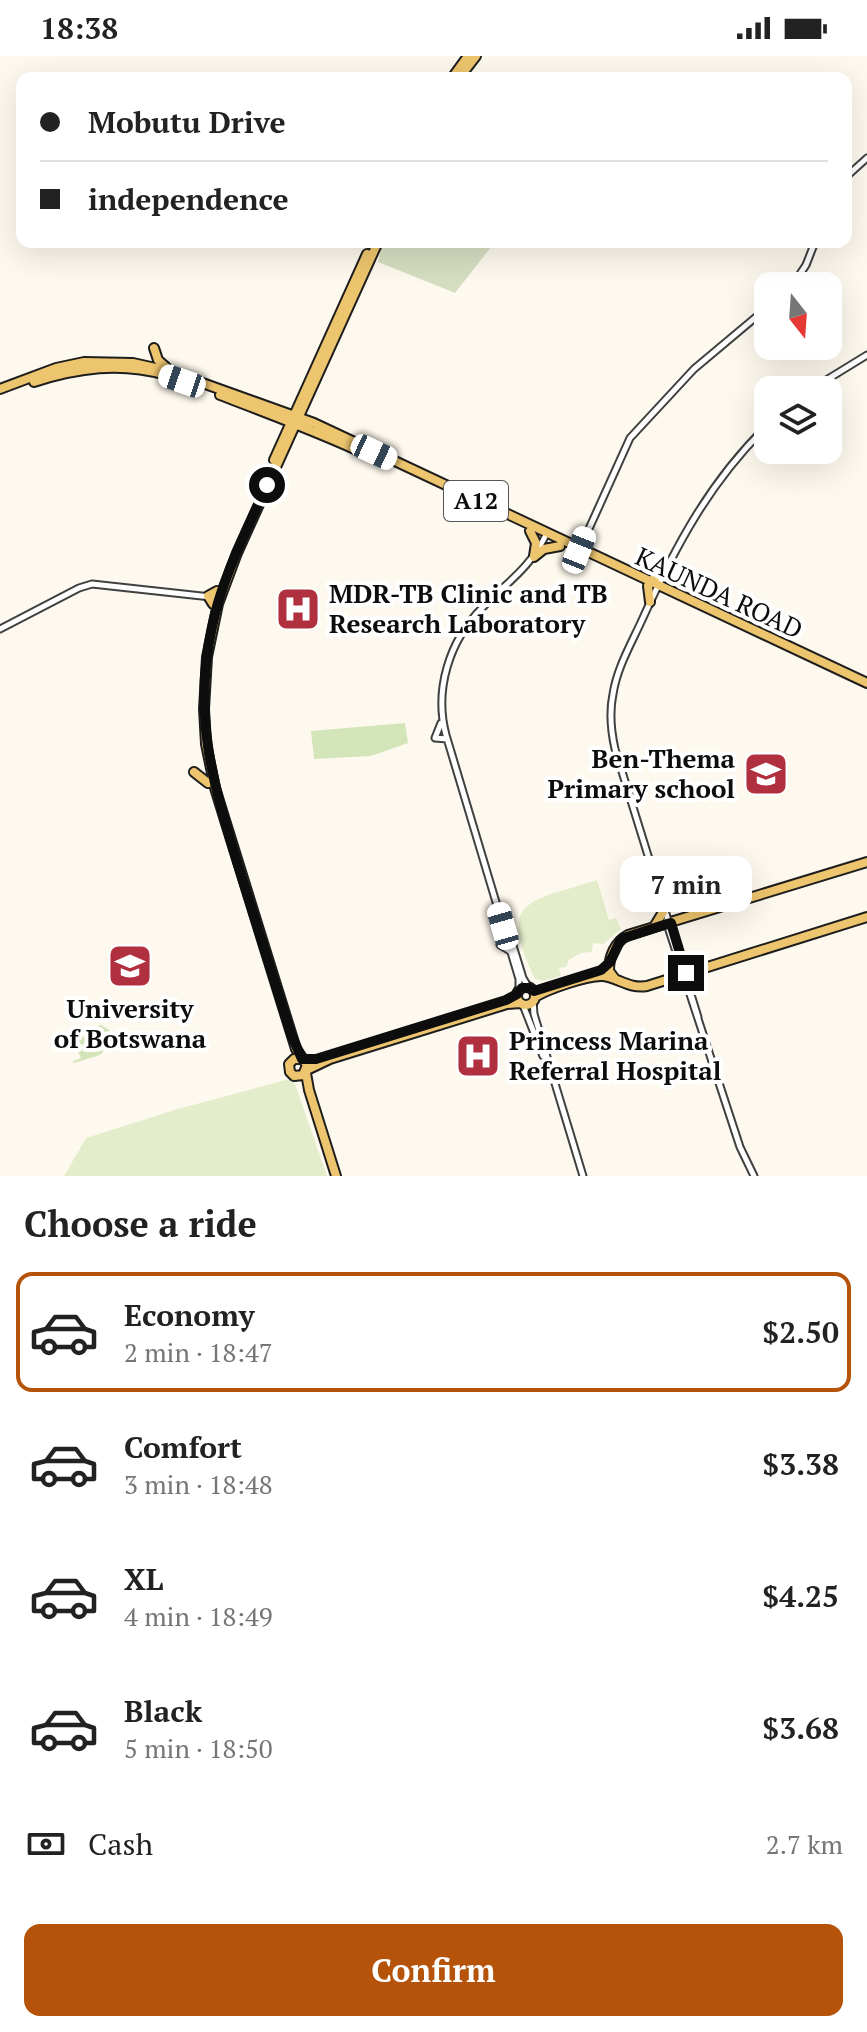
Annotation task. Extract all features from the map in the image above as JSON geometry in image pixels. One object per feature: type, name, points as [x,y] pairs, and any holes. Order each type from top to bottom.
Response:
[{"type":"main road","points":[[464,72],[476,56]]},
{"type":"main road","points":[[333,1176],[309,1090],[210,781],[206,757],[205,675],[214,597],[373,248]]},
{"type":"main road","points":[[287,437],[312,426],[304,401],[374,248]]},
{"type":"main road","points":[[133,363],[145,359],[154,350],[158,360],[169,371]]},
{"type":"main road","name":"A12","points":[[0,391],[55,372],[87,365],[133,363],[169,371],[278,410],[296,420]]},
{"type":"main road","name":"A12","points":[[87,365],[163,374],[268,415],[296,420]]},
{"type":"main road","points":[[278,410],[304,401]]},
{"type":"main road","points":[[268,415],[287,437]]},
{"type":"main road","name":"KAUNDA ROAD","points":[[296,420],[867,686]]},
{"type":"main road","name":"KAUNDA ROAD","points":[[312,426],[530,531],[546,535],[560,546],[578,551]]},
{"type":"main road","points":[[530,531],[536,543],[534,557]]},
{"type":"main road","points":[[534,557],[544,549],[560,546]]},
{"type":"main road","points":[[656,590],[664,573]]},
{"type":"main road","points":[[656,590],[664,573]]},
{"type":"main road","points":[[206,757],[219,769],[210,781]]},
{"type":"main road","points":[[206,757],[194,771],[210,781]]},
{"type":"main road","points":[[616,981],[609,971],[610,962],[621,939],[867,862]]},
{"type":"main road","points":[[654,928],[663,907]]},
{"type":"main road","points":[[520,998],[598,977],[639,988],[865,919]]},
{"type":"main road","points":[[301,1066],[507,1004],[601,970],[610,962]]},
{"type":"street","points":[[852,172],[867,158]]},
{"type":"street","points":[[801,272],[813,248]]},
{"type":"street","points":[[578,551],[630,438],[694,369],[754,319]]},
{"type":"street","points":[[833,376],[867,355]]},
{"type":"street","points":[[664,573],[705,498],[754,439]]},
{"type":"street","points":[[447,739],[435,738],[440,731],[442,718],[442,692],[447,667],[464,628],[534,557],[546,535]]},
{"type":"street","points":[[0,629],[87,585],[214,597]]},
{"type":"street","points":[[656,590],[615,681],[611,721],[615,749],[740,1147],[754,1176]]},
{"type":"street","points":[[442,718],[495,894],[523,978],[533,994],[534,1014],[549,1069],[583,1176]]},
{"type":"street","points":[[495,894],[520,982],[520,998],[549,1069]]},
{"type":"street","points":[[500,945],[511,951]]},
{"type":"green space","points":[[382,248],[490,248],[455,293],[378,262]]},
{"type":"green space","points":[[405,723],[408,743],[371,756],[314,759],[311,731]]},
{"type":"green space","points":[[597,880],[609,920],[616,918],[621,929],[603,944],[593,943],[592,952],[581,953],[569,960],[566,967],[559,968],[561,976],[543,981],[535,979],[519,932],[520,918],[526,907],[553,893]]},
{"type":"green space","points":[[101,1025],[111,1031],[111,1042],[101,1045],[103,1052],[100,1055],[74,1063],[81,1058],[72,1040],[94,1033],[93,1027]]},
{"type":"green space","points":[[289,1079],[295,1084],[327,1176],[64,1176],[86,1138]]},
{"type":"place","name":"MDR-TB Clinic and TB Research Laboratory","points":[[298,609]]},
{"type":"place","name":"Ben-Thema Primary school","points":[[766,774]]},
{"type":"place","name":"University of Botswana","points":[[130,966]]},
{"type":"place","name":"Princess Marina Referral Hospital","points":[[478,1056]]},
{"type":"route","points":[[267,485],[221,594],[212,626],[204,684],[206,744],[228,834],[291,1034],[302,1059],[316,1059],[506,1000],[525,987],[534,991],[595,972],[610,962],[621,939],[671,923],[686,973]]}]
